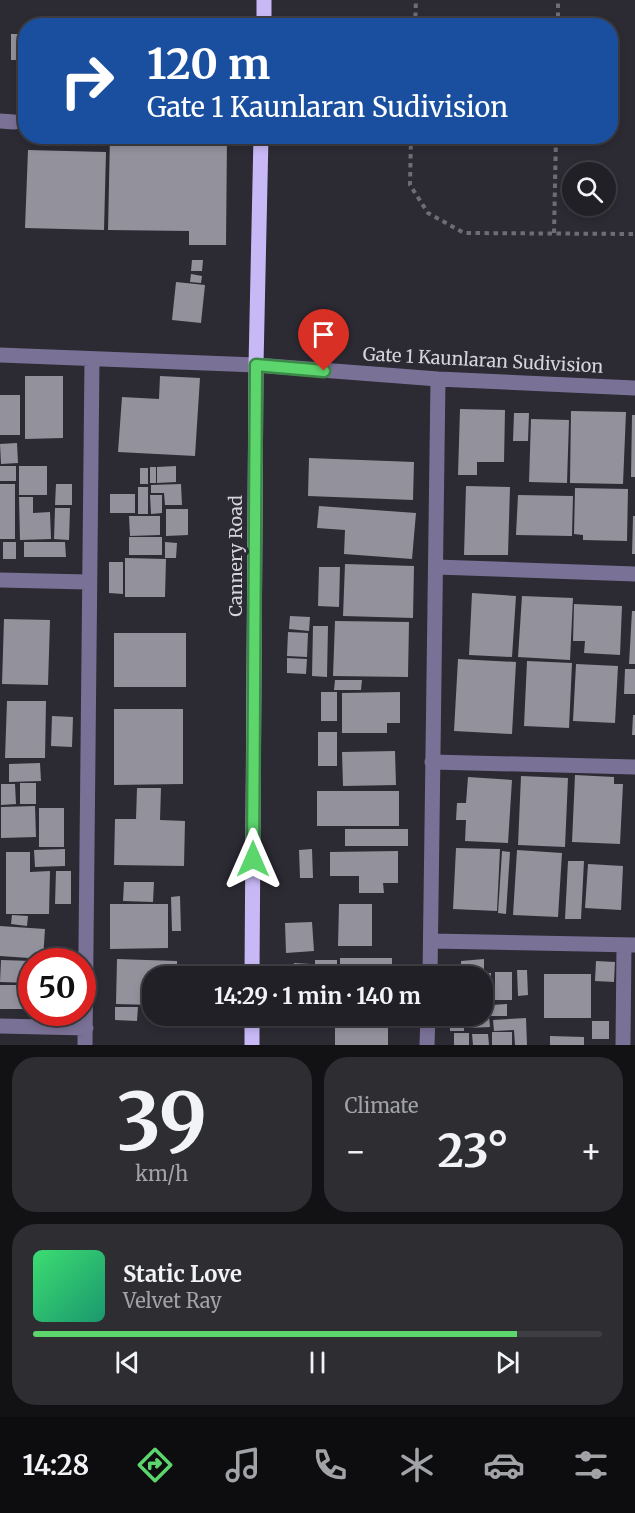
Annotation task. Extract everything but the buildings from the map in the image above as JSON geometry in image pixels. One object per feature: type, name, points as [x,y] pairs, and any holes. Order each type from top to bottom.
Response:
[{"type":"main road","points":[[264,0],[264,18]]},
{"type":"main road","name":"Cannery Road","points":[[252,966],[256,365],[261,144]]},
{"type":"main road","points":[[252,1026],[252,1045]]},
{"type":"street","name":"Gate 1 Kaunlaran Sudivision","points":[[0,355],[256,365],[438,380],[635,388]]},
{"type":"street","points":[[85,1045],[92,359]]},
{"type":"street","points":[[431,966],[438,380]]},
{"type":"street","points":[[436,567],[635,574]]},
{"type":"street","points":[[0,580],[88,582]]},
{"type":"street","points":[[432,762],[635,767]]},
{"type":"street","points":[[432,941],[630,945],[623,1045]]},
{"type":"street","points":[[0,1026],[86,1028]]},
{"type":"street","points":[[427,1045],[428,1026]]},
{"type":"path","points":[[415,18],[416,0]]},
{"type":"path","points":[[558,0],[558,18]]},
{"type":"path","points":[[411,144],[410,185],[428,213],[464,233],[635,234]]},
{"type":"path","points":[[554,233],[556,144]]},
{"type":"route","points":[[253,859],[256,365],[324,371]]}]
